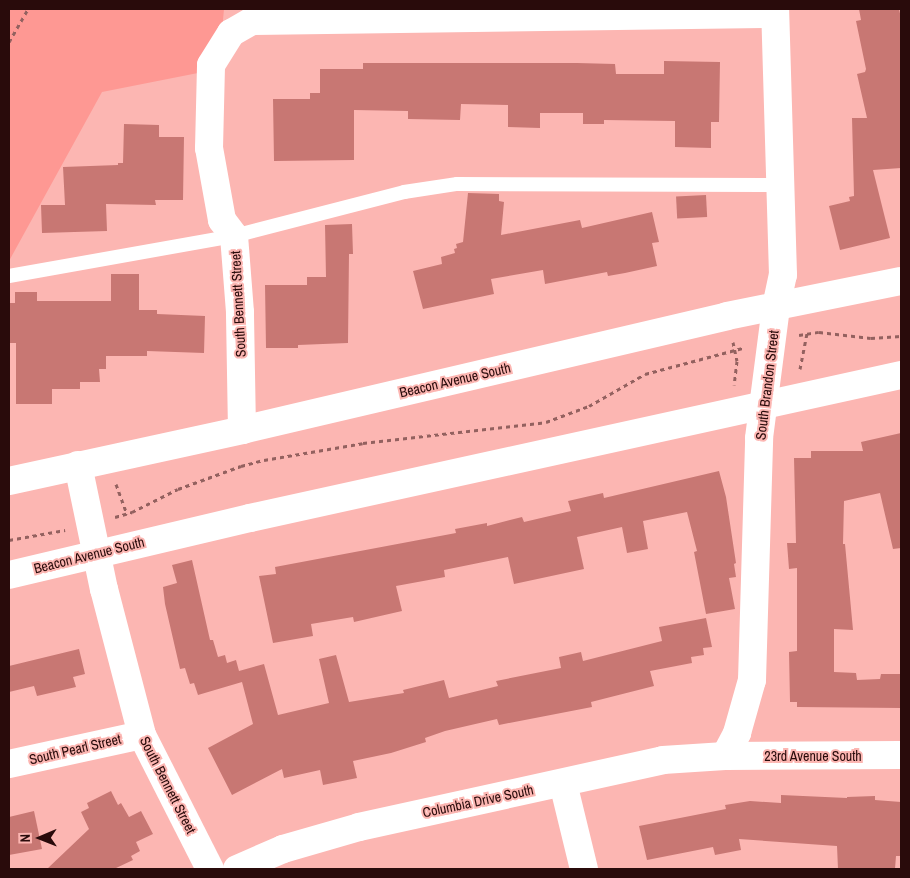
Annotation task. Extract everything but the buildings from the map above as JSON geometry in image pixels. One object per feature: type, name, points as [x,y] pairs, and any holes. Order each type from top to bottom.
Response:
[{"type":"street","name":"South Bennett Street","points":[[242,430],[240,312],[234,236],[222,220],[209,148],[211,65],[231,33],[252,21],[774,11]]},
{"type":"street","name":"South Brandon Street","points":[[725,756],[737,733],[752,680],[759,438],[776,307],[783,275],[774,11]]},
{"type":"street","name":"Beacon Avenue South","points":[[9,481],[242,430],[717,319],[901,281]]},
{"type":"street","name":"Beacon Avenue South","points":[[9,575],[96,553],[901,375]]},
{"type":"street","name":"South Bennett Street","points":[[78,465],[96,553],[142,735],[210,869]]},
{"type":"street","name":"South Pearl Street","points":[[9,764],[142,735]]},
{"type":"street","name":"23rd Avenue South","points":[[725,756],[901,755]]},
{"type":"street","name":"Columbia Drive South","points":[[237,869],[283,849],[359,827],[663,760],[725,756]]},
{"type":"street","points":[[562,783],[584,869]]},
{"type":"lane","points":[[9,276],[234,236],[404,192],[457,184],[779,185]]},
{"type":"path","points":[[9,42],[28,9]]},
{"type":"path","points":[[800,376],[802,348],[808,325]]},
{"type":"path","points":[[730,332],[737,361],[734,387]]},
{"type":"path","points":[[798,335],[819,332],[871,338],[901,336]]},
{"type":"path","points":[[110,519],[127,514],[178,489],[241,466],[264,460],[363,443],[546,422],[589,406],[645,374],[736,351],[745,347]]},
{"type":"path","points":[[115,479],[129,522]]},
{"type":"path","points":[[9,540],[67,529]]},
{"type":"shaded area","points":[[9,9],[224,9],[222,31],[203,72],[102,92],[9,261]]}]
